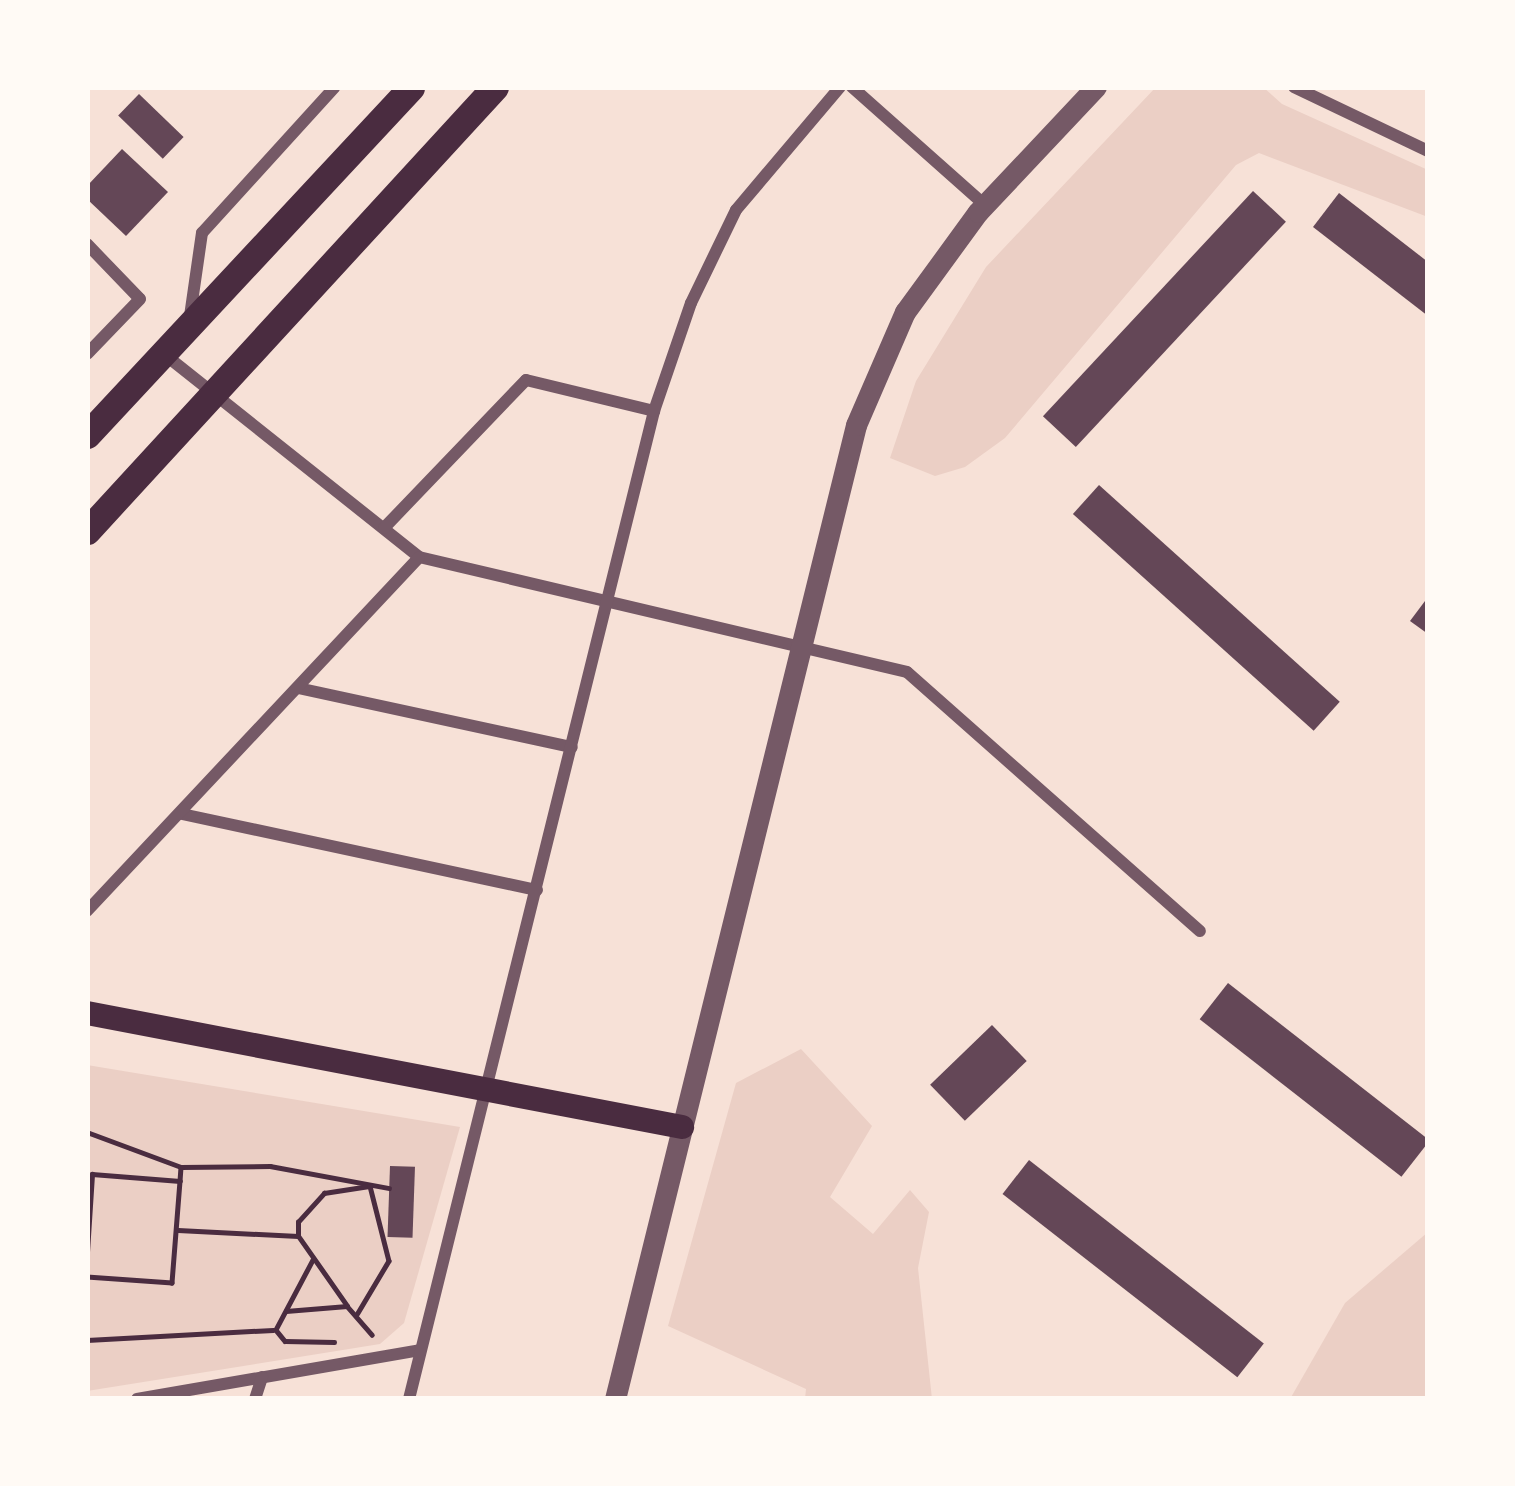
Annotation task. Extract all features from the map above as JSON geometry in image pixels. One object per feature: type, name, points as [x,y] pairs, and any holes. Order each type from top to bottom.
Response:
[{"type":"main road","points":[[87,435],[411,87]]},
{"type":"main road","points":[[87,531],[495,87]]},
{"type":"main road","points":[[87,1013],[144,1030],[487,1087],[682,1127]]},
{"type":"street","points":[[189,326],[202,233],[335,87]]},
{"type":"street","points":[[409,1399],[654,410],[691,303],[736,210],[840,87]]},
{"type":"street","points":[[852,87],[985,205]]},
{"type":"street","points":[[615,1399],[856,425],[905,312],[985,205],[1096,87]]},
{"type":"street","points":[[1294,87],[1428,152]]},
{"type":"street","points":[[87,244],[140,299],[87,354]]},
{"type":"street","points":[[163,353],[419,556],[907,671],[1200,931]]},
{"type":"street","points":[[384,529],[526,380],[654,410]]},
{"type":"street","points":[[87,911],[419,556]]},
{"type":"street","points":[[298,688],[572,747]]},
{"type":"street","points":[[182,814],[537,890]]},
{"type":"street","points":[[137,1399],[420,1350]]},
{"type":"street","points":[[255,1399],[262,1377]]},
{"type":"path","points":[[87,1132],[181,1167],[270,1166],[389,1187]]},
{"type":"path","points":[[87,1277],[172,1283],[181,1167]]},
{"type":"path","points":[[87,1252],[90,1174],[180,1181]]},
{"type":"path","points":[[370,1186],[308,1203],[298,1236],[346,1306],[358,1313],[378,1358]]},
{"type":"path","points":[[358,1313],[389,1262],[370,1186]]},
{"type":"path","points":[[176,1230],[298,1236]]},
{"type":"path","points":[[276,1330],[313,1260]]},
{"type":"path","points":[[286,1311],[346,1306]]},
{"type":"path","points":[[87,1340],[276,1330]]},
{"type":"path","points":[[276,1330],[285,1341],[336,1342]]},
{"type":"path","points":[[357,1340],[378,1358]]},
{"type":"shaded area","points":[[1156,87],[1263,87],[1282,104],[1428,170],[1428,217],[1259,153],[1236,165],[1005,438],[965,467],[935,476],[890,458],[916,381],[986,267]]},
{"type":"shaded area","points":[[801,1049],[872,1126],[830,1197],[873,1234],[910,1190],[929,1212],[918,1268],[932,1399],[805,1399],[806,1389],[668,1326],[736,1083]]},
{"type":"shaded area","points":[[87,1065],[460,1127],[404,1323],[380,1344],[87,1391]]},
{"type":"shaded area","points":[[1428,1232],[1428,1399],[1290,1399],[1345,1303]]},
{"type":"building","points":[[139,94],[184,137],[163,159],[118,116]]},
{"type":"building","points":[[122,149],[168,192],[126,236],[87,199],[87,186]]},
{"type":"building","points":[[1253,191],[1286,222],[1076,447],[1043,416]]},
{"type":"building","points":[[1339,193],[1428,262],[1428,316],[1313,227]]},
{"type":"building","points":[[1099,485],[1340,702],[1314,731],[1073,514]]},
{"type":"building","points":[[1428,597],[1428,634],[1410,621]]},
{"type":"building","points":[[1228,983],[1428,1139],[1401,1177],[1200,1019]]},
{"type":"building","points":[[992,1025],[1027,1061],[965,1121],[930,1085]]},
{"type":"building","points":[[1029,1160],[1264,1343],[1237,1377],[1003,1194]]},
{"type":"building","points":[[390,1166],[415,1167],[413,1238],[388,1237]]}]
